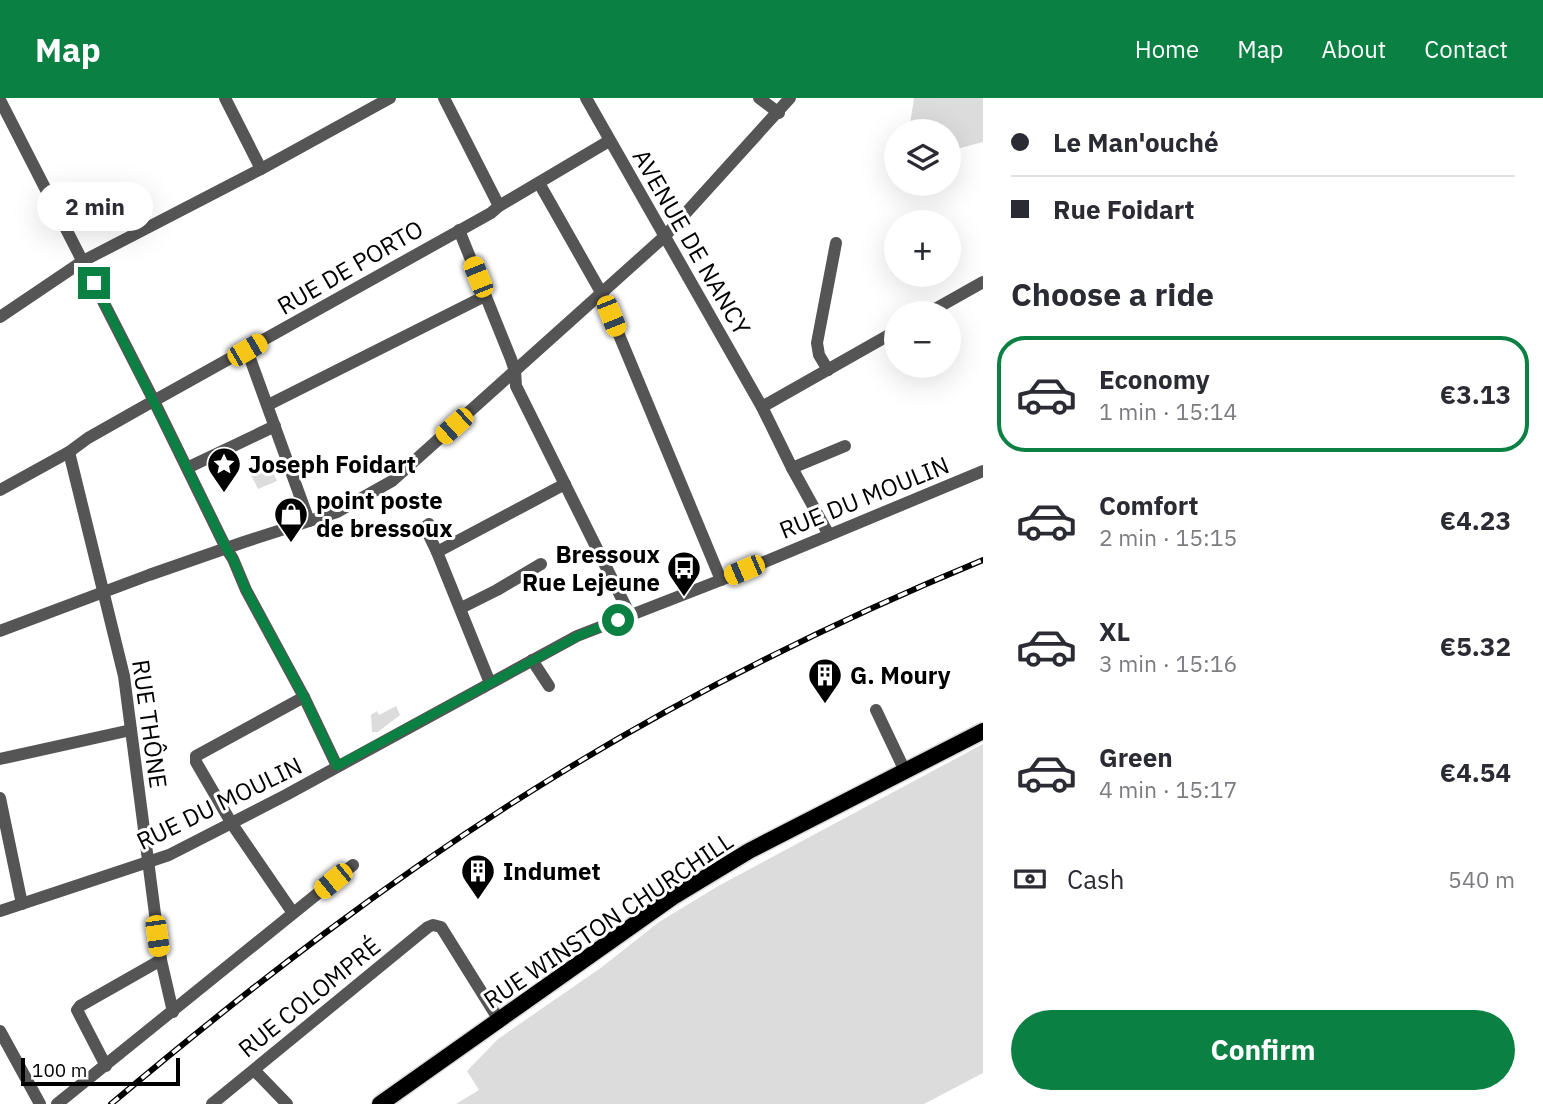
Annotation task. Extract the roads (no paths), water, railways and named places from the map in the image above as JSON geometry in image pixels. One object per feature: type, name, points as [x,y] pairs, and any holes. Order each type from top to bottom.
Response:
[{"type":"main road","name":"RUE WINSTON CHURCHILL","points":[[380,1104],[673,897],[749,851],[983,731]]},
{"type":"street","points":[[225,98],[261,169]]},
{"type":"street","points":[[0,317],[82,261],[261,169],[390,98]]},
{"type":"street","points":[[444,98],[499,206]]},
{"type":"street","name":"AVENUE DE NANCY","points":[[586,98],[762,407],[829,535]]},
{"type":"street","points":[[759,98],[779,113]]},
{"type":"street","points":[[0,631],[226,548],[337,512],[393,481],[665,236],[790,98]]},
{"type":"street","points":[[0,100],[337,766]]},
{"type":"street","name":"RUE DE PORTO","points":[[0,490],[153,401],[491,213],[609,141]]},
{"type":"street","points":[[539,183],[601,294],[721,580]]},
{"type":"street","points":[[458,230],[515,371],[516,386],[630,615]]},
{"type":"street","points":[[828,370],[819,355],[817,343],[836,243]]},
{"type":"street","points":[[949,301],[983,282]]},
{"type":"street","points":[[268,405],[485,296]]},
{"type":"street","points":[[762,407],[884,338]]},
{"type":"street","points":[[247,350],[310,521]]},
{"type":"street","points":[[187,468],[275,426]]},
{"type":"street","points":[[792,468],[845,446]]},
{"type":"street","name":"RUE THÔNE","points":[[69,452],[124,676],[161,960],[173,1012]]},
{"type":"street","name":"RUE DU MOULIN","points":[[0,911],[169,855],[232,824],[578,636],[983,471]]},
{"type":"street","points":[[437,552],[565,484]]},
{"type":"street","points":[[429,524],[425,527],[490,683]]},
{"type":"street","points":[[461,608],[541,564]]},
{"type":"street","points":[[532,660],[549,686]]},
{"type":"street","points":[[293,913],[232,824],[197,762],[197,757],[304,697]]},
{"type":"street","points":[[876,710],[905,771]]},
{"type":"street","points":[[0,759],[131,730]]},
{"type":"street","points":[[0,798],[22,904]]},
{"type":"street","points":[[57,1104],[353,866]]},
{"type":"street","name":"RUE COLOMPRÉ","points":[[212,1104],[433,925],[441,927],[499,1020]]},
{"type":"street","points":[[106,1066],[77,1010],[161,960]]},
{"type":"street","points":[[0,1031],[40,1104]]},
{"type":"street","points":[[254,1070],[287,1104]]},
{"type":"railway","points":[[111,1104],[326,932],[438,852],[554,777],[658,716],[764,660],[818,633],[983,560]]},
{"type":"place","name":"Joseph Foidart","points":[[224,494]]},
{"type":"place","name":"point poste de bressoux","points":[[291,544]]},
{"type":"place","name":"Bressoux Rue Lejeune","points":[[684,598]]},
{"type":"place","name":"G. Moury","points":[[825,705]]},
{"type":"place","name":"Indumet","points":[[478,901]]}]
